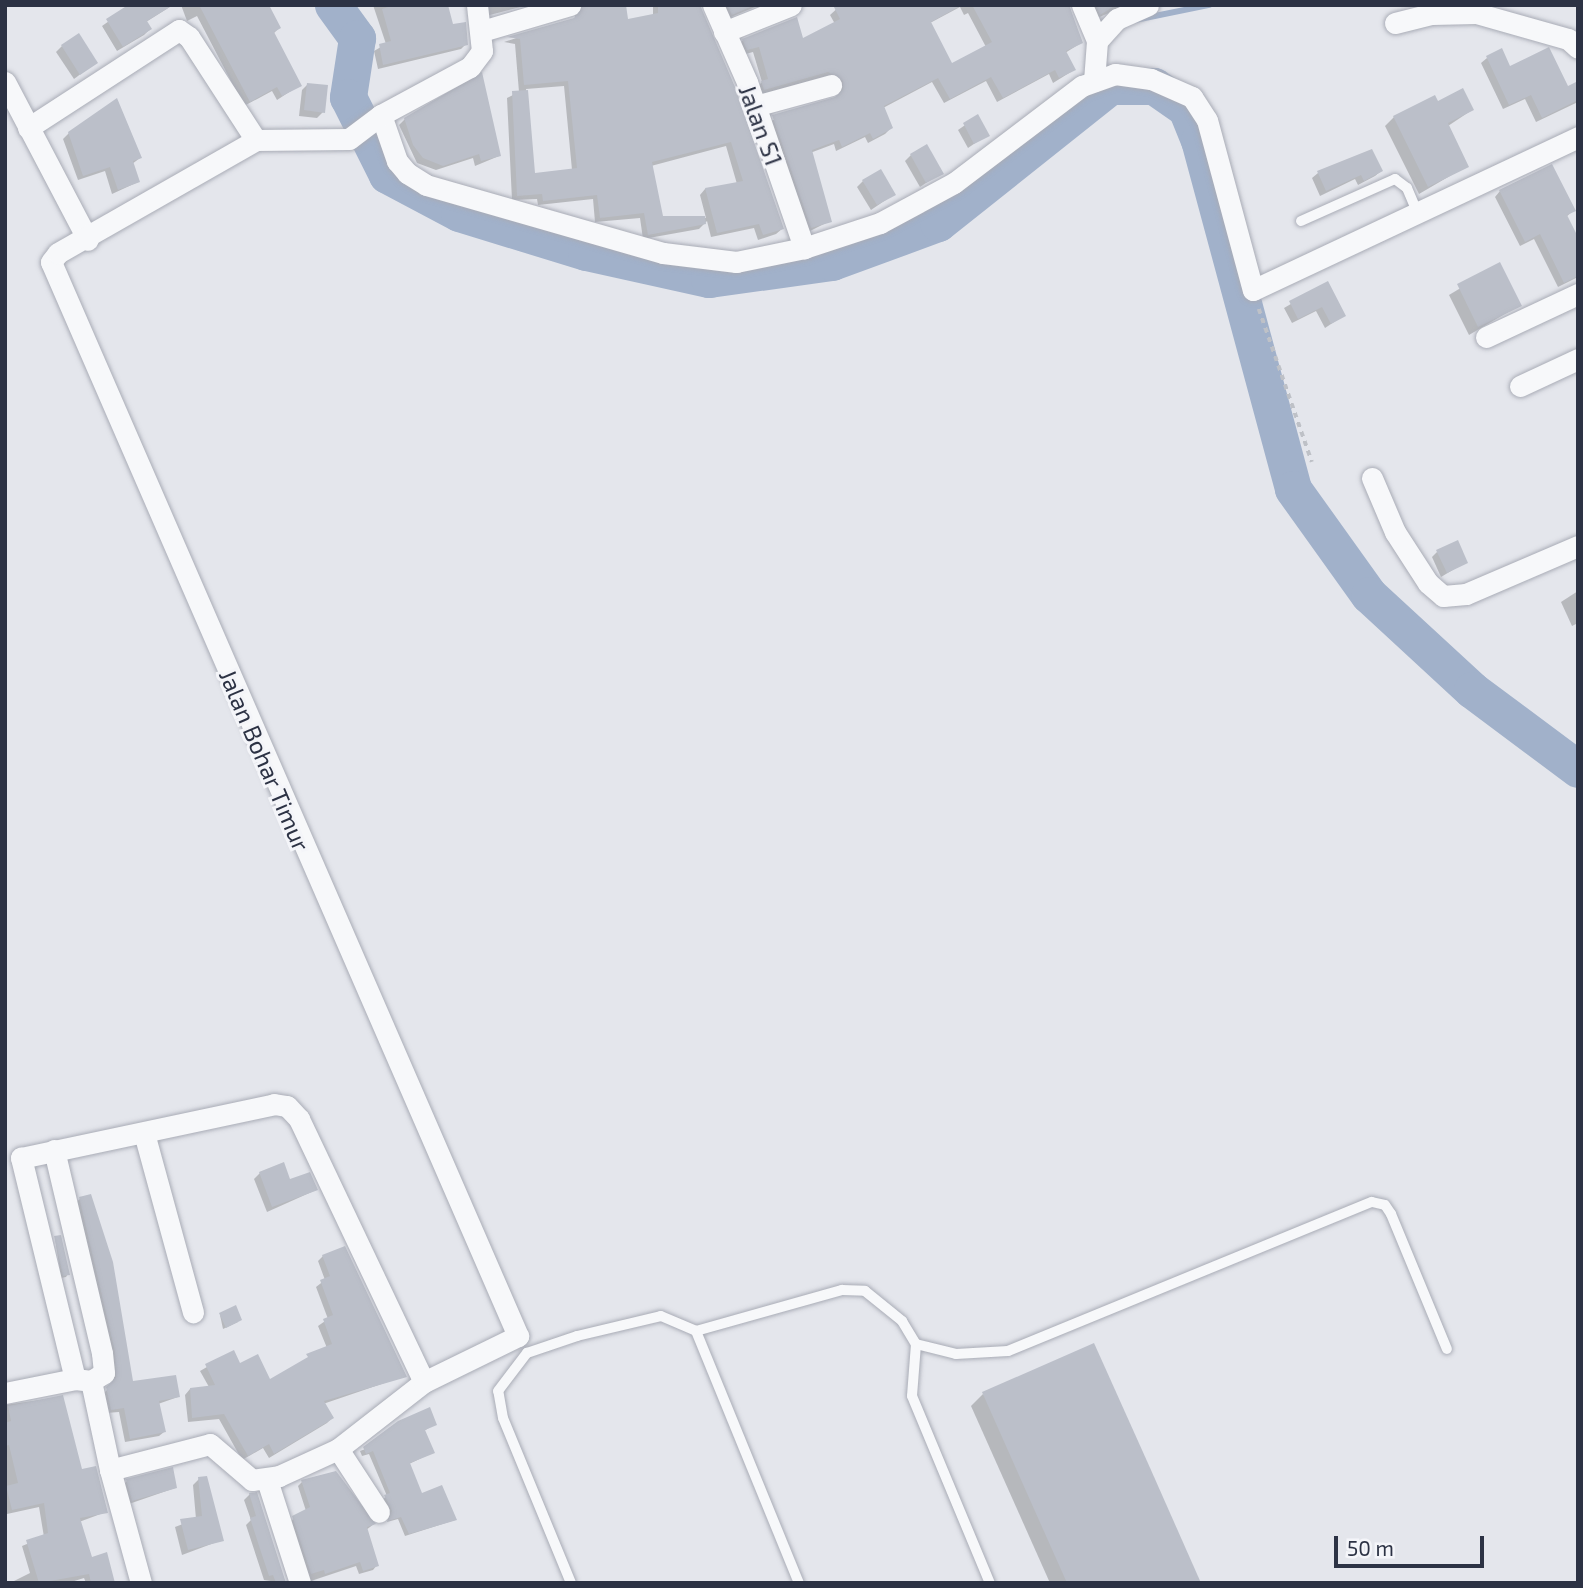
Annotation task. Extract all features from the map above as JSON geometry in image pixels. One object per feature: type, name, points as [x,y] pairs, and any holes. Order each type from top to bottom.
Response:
[{"type":"street","points":[[5,82],[88,240],[256,140],[349,139],[377,118],[474,64],[482,51],[482,31],[477,5]]},
{"type":"street","points":[[482,31],[570,5]]},
{"type":"street","name":"Jalan S1","points":[[713,5],[755,106],[804,248]]},
{"type":"street","points":[[724,32],[791,5]]},
{"type":"street","points":[[1082,5],[1097,41],[1104,77]]},
{"type":"street","points":[[1097,41],[1117,19],[1148,5]]},
{"type":"street","points":[[1395,23],[1432,15],[1476,13],[1568,39],[1578,48]]},
{"type":"street","points":[[28,128],[179,30],[189,37],[256,140]]},
{"type":"street","points":[[377,118],[397,161],[426,185],[703,260],[743,261],[804,248],[880,223],[930,197],[1104,77],[1160,82],[1182,90],[1201,107],[1213,136],[1222,184],[1253,290],[1578,137]]},
{"type":"street","points":[[755,106],[831,85]]},
{"type":"street","name":"Jalan Bohar Timur","points":[[88,240],[55,255],[53,271],[477,1249],[522,1344]]},
{"type":"street","points":[[1486,337],[1578,294]]},
{"type":"street","points":[[1520,386],[1578,359]]},
{"type":"street","points":[[1372,478],[1395,531],[1428,583],[1443,596],[1466,594],[1578,546]]},
{"type":"street","points":[[141,1583],[20,1162],[28,1155],[274,1104],[294,1111],[424,1382]]},
{"type":"street","points":[[144,1133],[193,1312]]},
{"type":"street","points":[[5,1393],[83,1380],[104,1373],[102,1353],[54,1150]]},
{"type":"street","points":[[110,1470],[210,1444],[251,1480],[267,1480],[338,1450],[424,1382],[522,1344]]},
{"type":"street","points":[[338,1450],[379,1512]]},
{"type":"street","points":[[267,1480],[300,1583]]},
{"type":"lane","points":[[1301,221],[1395,179],[1407,188],[1418,214]]},
{"type":"lane","points":[[916,1344],[956,1354],[1008,1351],[1372,1202],[1385,1205],[1391,1214],[1447,1349]]},
{"type":"lane","points":[[572,1583],[499,1404],[498,1391],[522,1344],[661,1316],[696,1331],[842,1290],[865,1291],[902,1321],[916,1344],[912,1396],[949,1493],[990,1583]]},
{"type":"lane","points":[[696,1331],[799,1583]]},
{"type":"path","points":[[1253,290],[1312,462]]},
{"type":"building","points":[[128,5],[173,5],[147,21],[152,29],[123,47],[106,19]]},
{"type":"building","points":[[199,5],[269,5],[281,28],[274,32],[302,86],[282,96],[277,87],[250,102]]},
{"type":"building","points":[[394,5],[448,5],[453,24],[466,22],[468,45],[383,65],[379,44],[391,41],[382,9]]},
{"type":"building","points":[[583,5],[626,5],[628,19],[658,13],[658,5],[700,5],[735,87],[784,229],[763,235],[759,224],[717,233],[705,188],[743,181],[731,142],[652,162],[663,216],[705,216],[706,224],[648,235],[644,213],[600,218],[597,195],[543,201],[542,194],[517,196],[512,91],[528,90],[535,173],[577,168],[568,81],[524,85],[520,39],[507,37],[574,18]]},
{"type":"building","points":[[727,5],[755,5],[732,15]]},
{"type":"building","points":[[833,5],[962,5],[931,22],[952,63],[992,42],[972,5],[1069,5],[1083,43],[1066,51],[1076,70],[1059,78],[1055,70],[1003,98],[991,77],[950,99],[938,78],[884,106],[893,128],[873,139],[870,133],[842,147],[839,140],[812,150],[832,222],[811,228],[772,115],[835,97],[843,89],[843,81],[828,72],[764,90],[761,81],[768,79],[759,47],[747,50],[742,39],[797,17],[803,38],[840,19]]},
{"type":"building","points":[[1096,5],[1116,5],[1100,15]]},
{"type":"building","points":[[79,33],[98,63],[80,75],[61,45]]},
{"type":"building","points":[[1549,47],[1568,86],[1578,81],[1578,100],[1542,118],[1531,95],[1509,105],[1486,56],[1502,48],[1510,66]]},
{"type":"building","points":[[482,72],[501,156],[481,161],[479,154],[443,166],[423,158],[413,145],[404,118]]},
{"type":"building","points":[[307,83],[328,85],[325,113],[304,110]]},
{"type":"building","points":[[1463,88],[1474,110],[1448,123],[1469,167],[1428,187],[1393,116],[1435,95],[1438,101]]},
{"type":"building","points":[[117,98],[142,158],[133,161],[140,182],[118,190],[110,167],[83,176],[68,132]]},
{"type":"building","points":[[978,114],[990,136],[974,144],[963,123]]},
{"type":"building","points":[[927,144],[944,174],[926,183],[910,154]]},
{"type":"building","points":[[1372,149],[1383,171],[1364,181],[1361,175],[1326,191],[1317,171]]},
{"type":"building","points":[[1552,164],[1576,211],[1567,215],[1578,237],[1578,276],[1564,283],[1540,234],[1525,242],[1499,190]]},
{"type":"building","points":[[881,169],[896,195],[877,205],[862,180]]},
{"type":"building","points":[[1500,262],[1522,306],[1478,327],[1457,284]]},
{"type":"building","points":[[1328,281],[1346,316],[1331,324],[1322,307],[1298,319],[1289,301]]},
{"type":"building","points":[[1458,540],[1468,563],[1447,573],[1436,550]]},
{"type":"building","points":[[284,1162],[290,1179],[310,1172],[318,1190],[272,1207],[259,1172]]},
{"type":"building","points":[[91,1194],[113,1262],[133,1381],[176,1375],[180,1397],[159,1401],[166,1432],[130,1439],[124,1408],[111,1410],[106,1387],[116,1378],[115,1352],[79,1197]]},
{"type":"building","points":[[61,1235],[70,1275],[63,1276],[54,1236]]},
{"type":"building","points":[[345,1246],[407,1377],[324,1401],[334,1418],[274,1454],[269,1444],[248,1456],[224,1414],[192,1418],[190,1388],[215,1385],[205,1364],[234,1350],[240,1363],[258,1354],[270,1379],[308,1357],[306,1354],[332,1344],[323,1319],[333,1315],[320,1280],[330,1276],[322,1255]]},
{"type":"building","points":[[236,1305],[242,1320],[226,1328],[219,1313]]},
{"type":"building","points":[[1094,1343],[1201,1583],[1067,1583],[982,1392]]},
{"type":"building","points":[[63,1395],[82,1469],[96,1466],[108,1513],[80,1518],[92,1557],[107,1552],[115,1583],[91,1583],[89,1574],[39,1583],[26,1540],[48,1533],[44,1503],[12,1510],[6,1486],[18,1483],[9,1445],[5,1446],[5,1423],[11,1421],[8,1406]]},
{"type":"building","points":[[430,1407],[437,1425],[425,1430],[435,1453],[410,1463],[422,1493],[442,1485],[457,1520],[409,1534],[401,1517],[388,1521],[392,1511],[384,1495],[390,1493],[373,1451],[366,1454],[363,1447],[398,1421]]},
{"type":"building","points":[[173,1467],[177,1488],[132,1501],[126,1479]]},
{"type":"building","points":[[336,1471],[376,1524],[367,1527],[379,1566],[363,1571],[360,1562],[325,1574],[324,1570],[311,1574],[292,1516],[310,1507],[301,1480]]},
{"type":"building","points":[[207,1476],[224,1541],[188,1550],[180,1519],[202,1516],[198,1477]]},
{"type":"building","points":[[257,1492],[286,1583],[276,1583],[273,1575],[269,1576],[250,1518],[256,1516],[249,1493]]},
{"type":"waterway","points":[[333,5],[357,38],[348,97],[387,175],[459,213],[586,252],[709,279],[832,262],[938,223],[1110,86],[1154,86],[1186,108],[1199,140],[1293,489],[1369,595],[1472,690],[1578,769]]},
{"type":"waterway","points":[[1135,20],[1209,5]]}]
